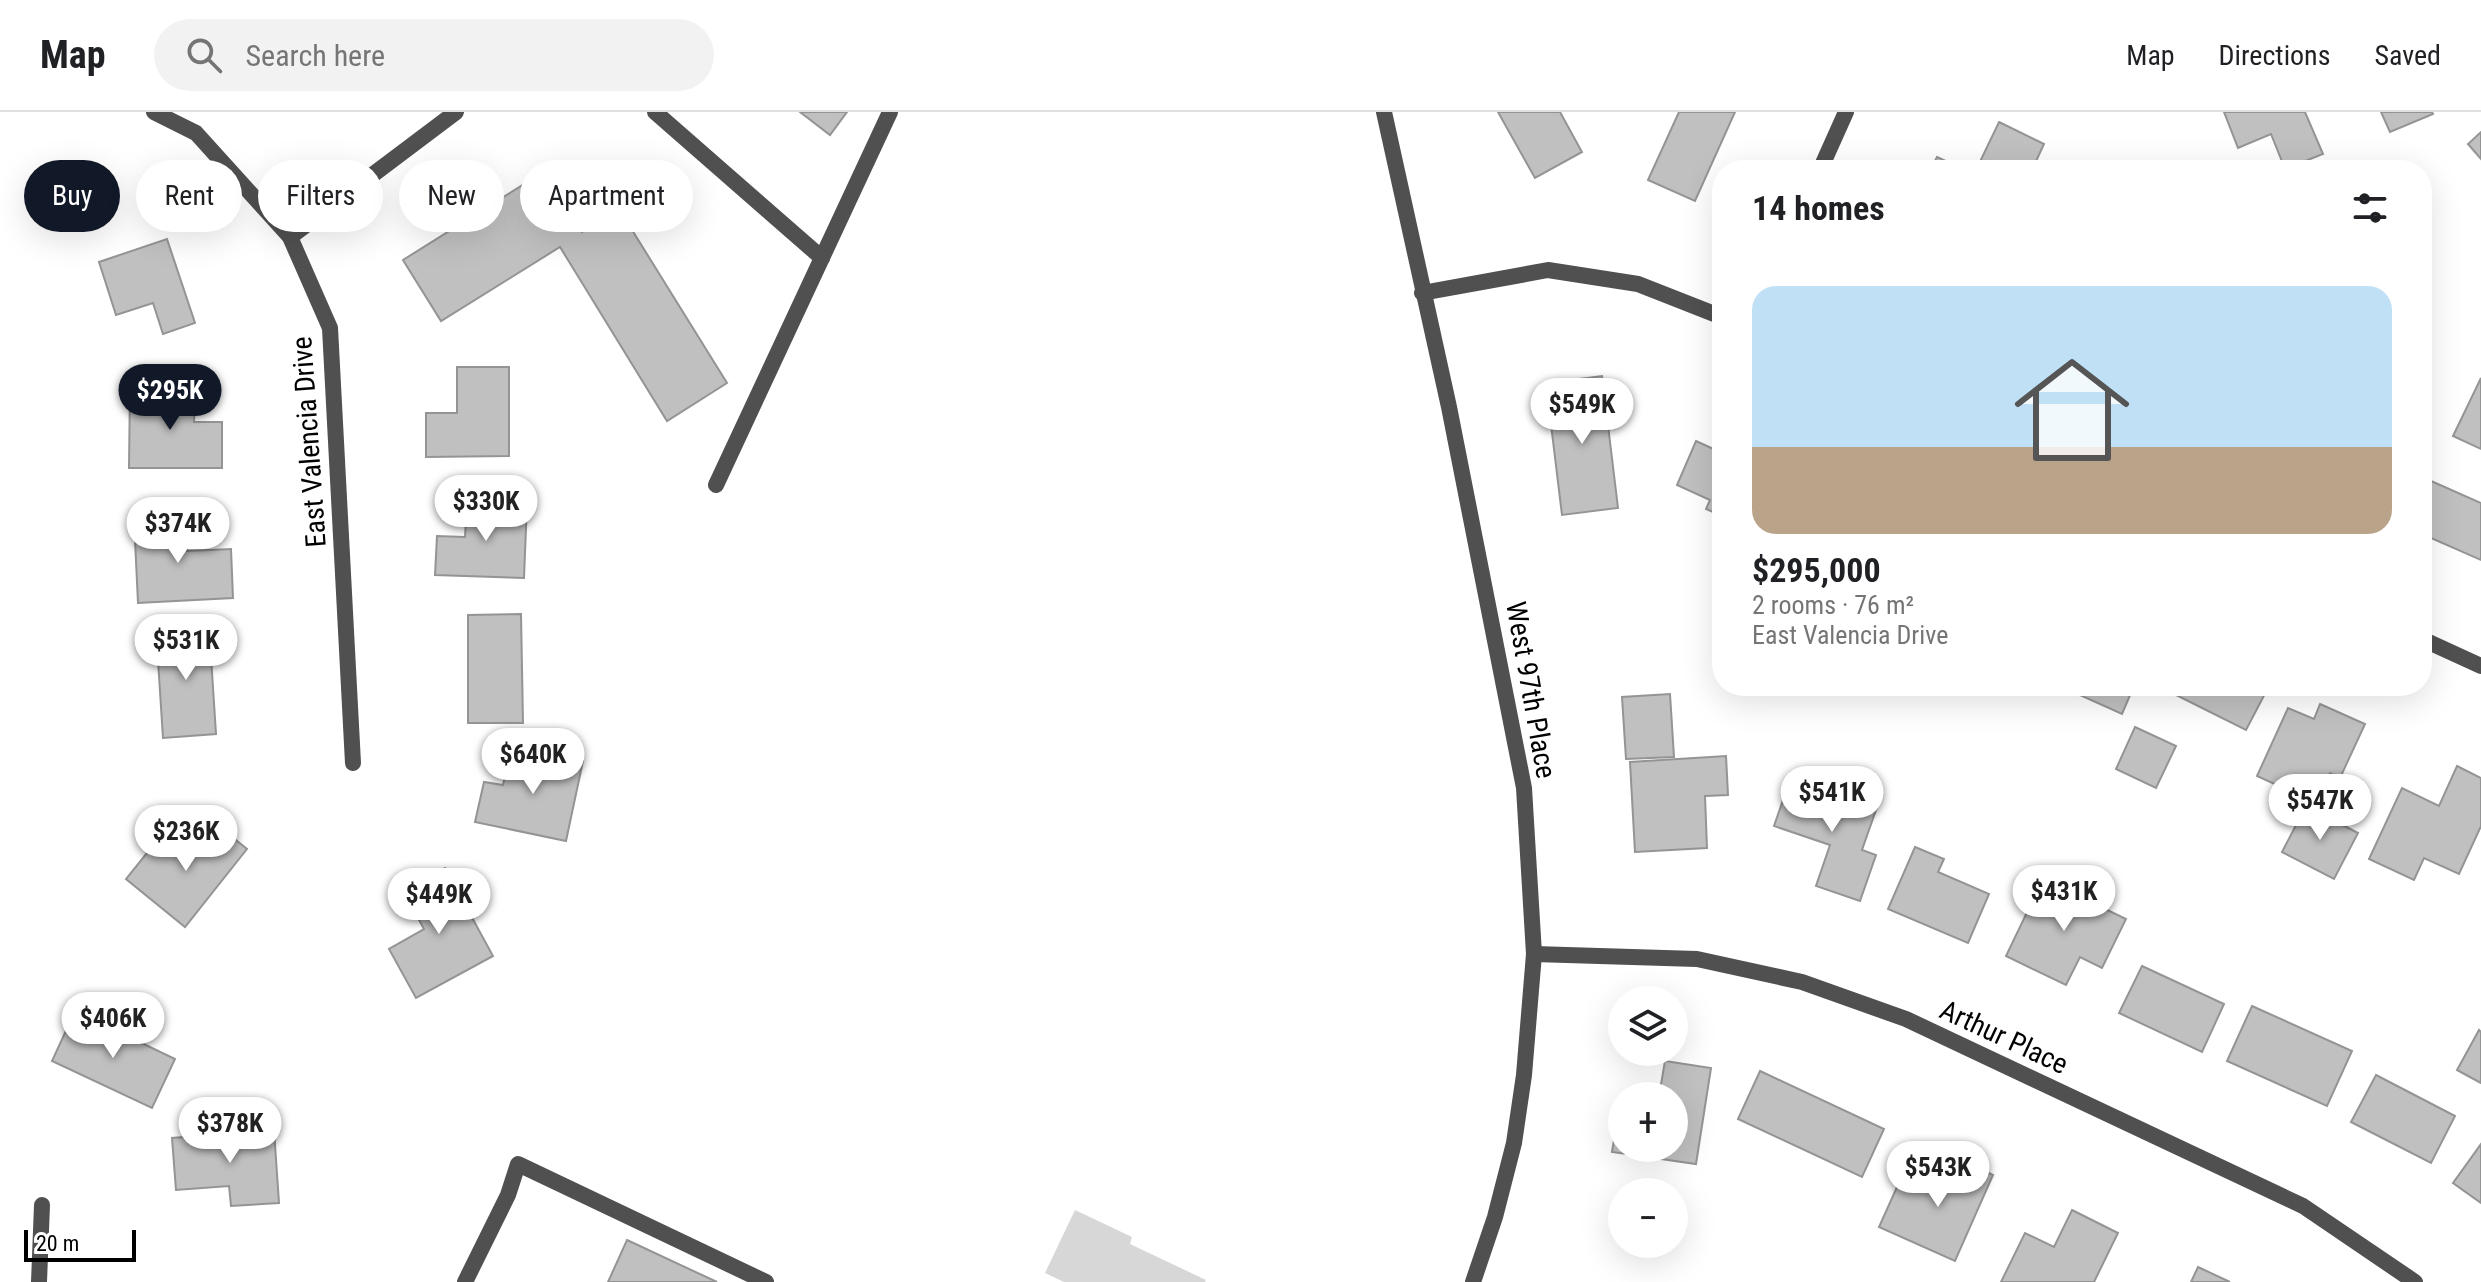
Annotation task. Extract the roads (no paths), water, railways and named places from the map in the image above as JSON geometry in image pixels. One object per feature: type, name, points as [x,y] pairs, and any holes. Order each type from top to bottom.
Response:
[{"type":"street","name":"East Valencia Drive","points":[[154,112],[196,133],[290,237],[330,328],[353,763]]},
{"type":"street","points":[[290,237],[456,112]]},
{"type":"street","points":[[655,112],[822,258]]},
{"type":"street","points":[[716,485],[890,112]]},
{"type":"street","name":"West 97th Place","points":[[1384,112],[1480,557],[1524,788],[1534,954],[1524,1075],[1514,1143],[1495,1217],[1473,1282]]},
{"type":"street","points":[[1824,160],[1846,112]]},
{"type":"street","points":[[1422,293],[1548,270],[1638,284],[1712,313]]},
{"type":"street","points":[[2432,644],[2481,666]]},
{"type":"street","name":"Arthur Place","points":[[1534,954],[1697,959],[1802,982],[1906,1019],[2303,1206],[2415,1282]]},
{"type":"street","points":[[465,1282],[508,1195],[518,1164],[766,1282]]},
{"type":"street","points":[[39,1282],[42,1205]]}]
